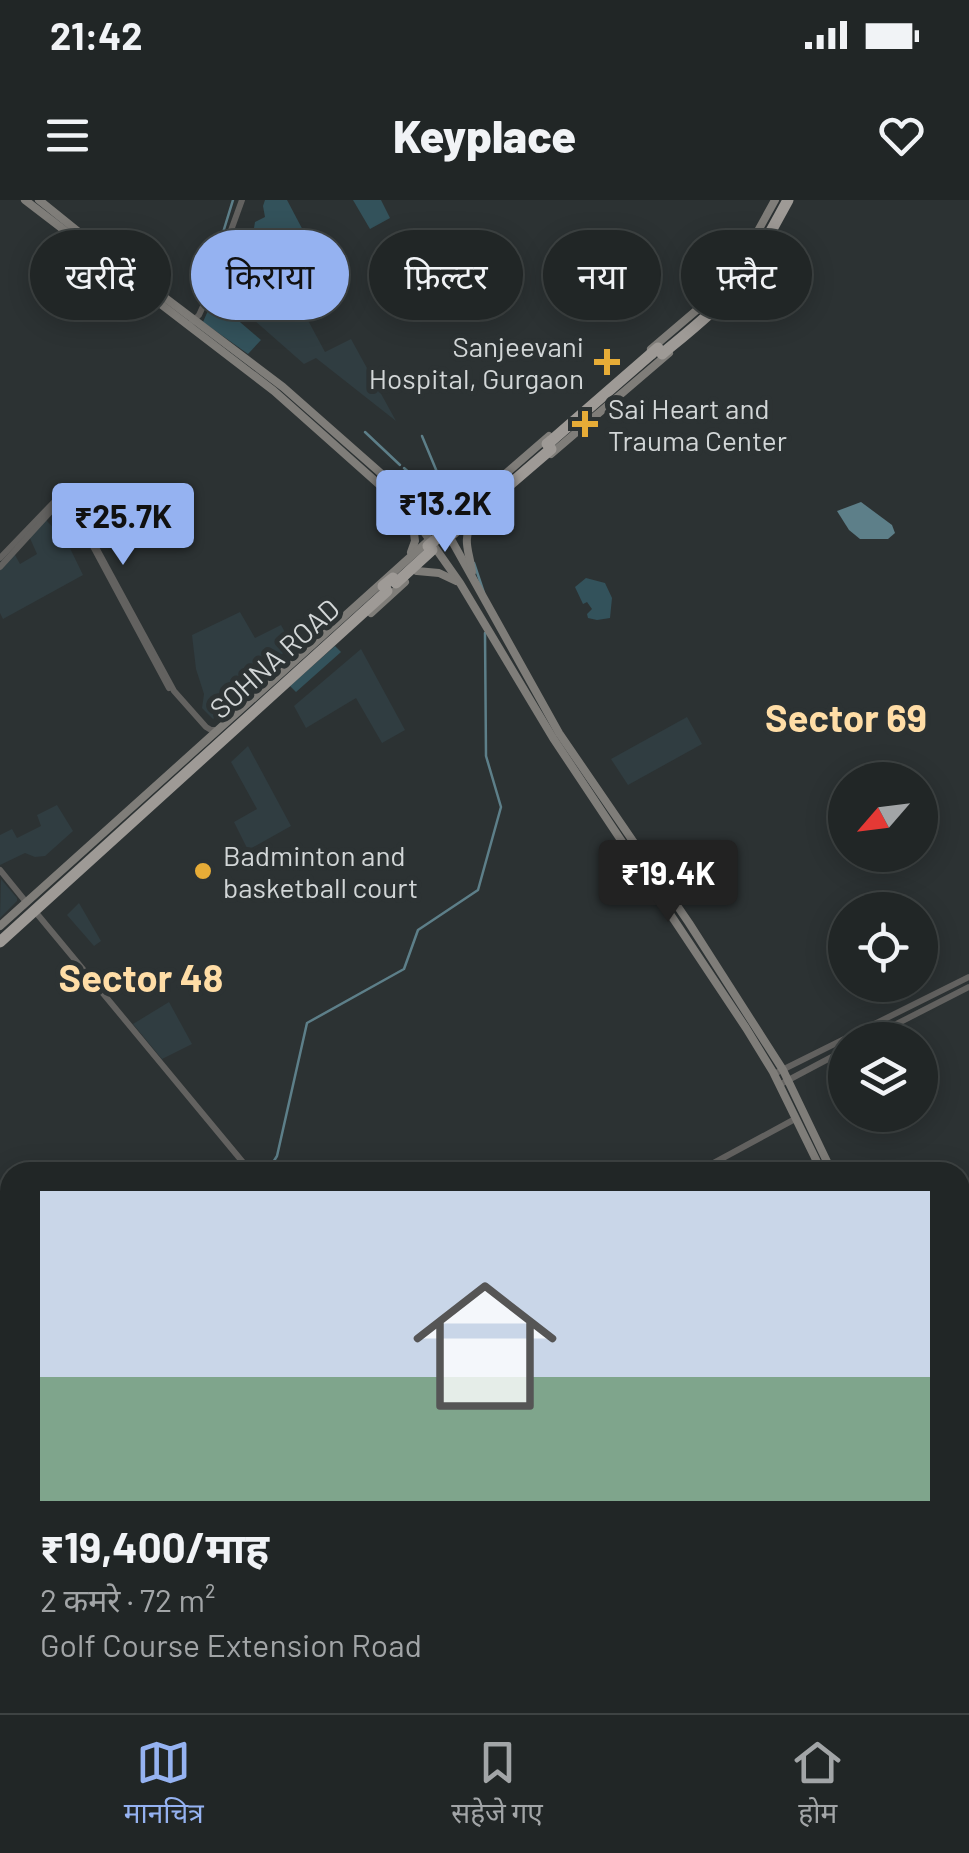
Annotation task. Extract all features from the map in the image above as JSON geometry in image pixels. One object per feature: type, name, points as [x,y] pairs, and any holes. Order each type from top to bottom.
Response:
[{"type":"highway","name":"SOHNA ROAD","points":[[765,230],[778,200]]},
{"type":"highway","name":"SOHNA ROAD","points":[[771,230],[791,200]]},
{"type":"highway","name":"SOHNA ROAD","points":[[0,929],[120,828],[448,533],[700,320]]},
{"type":"highway","name":"SOHNA ROAD","points":[[0,945],[120,828]]},
{"type":"main road","points":[[25,200],[283,387],[448,533],[559,733],[663,884],[781,1077],[827,1162]]},
{"type":"main road","points":[[39,200],[274,392],[410,512],[460,583],[553,738],[781,1077],[795,1118],[817,1162]]},
{"type":"main road","points":[[448,533],[463,511],[551,445]]},
{"type":"main road","points":[[448,533],[472,521],[551,445]]},
{"type":"main road","points":[[420,508],[463,511]]},
{"type":"main road","points":[[0,945],[38,915],[389,585],[415,541],[410,512]]},
{"type":"main road","points":[[472,521],[466,536],[472,576]]},
{"type":"main road","points":[[406,560],[432,547]]},
{"type":"main road","points":[[0,929],[216,730],[389,585],[416,571],[432,547]]},
{"type":"main road","points":[[416,571],[439,572],[460,583]]},
{"type":"street","points":[[191,323],[205,304],[242,200]]},
{"type":"street","points":[[0,558],[54,502],[84,522],[174,691],[206,727],[216,730]]},
{"type":"street","points":[[0,567],[57,504]]},
{"type":"street","points":[[57,504],[81,524],[164,681],[204,730],[204,741]]},
{"type":"street","points":[[0,870],[26,902]]},
{"type":"street","points":[[38,915],[243,1162]]},
{"type":"street","points":[[781,1077],[969,977]]},
{"type":"street","points":[[901,1022],[969,988]]},
{"type":"street","points":[[781,1077],[828,1057]]},
{"type":"street","points":[[715,1162],[795,1118]]},
{"type":"shaded area","points":[[265,200],[287,200],[303,230],[255,230],[255,222],[265,217]]},
{"type":"shaded area","points":[[353,200],[381,200],[390,218],[370,229]]},
{"type":"shaded area","points":[[238,320],[261,340],[248,354],[203,322]]},
{"type":"shaded area","points":[[254,320],[308,320],[325,352],[351,339],[396,421],[316,358],[304,364]]},
{"type":"shaded area","points":[[861,502],[892,525],[895,533],[888,539],[860,539],[849,530],[837,511]]},
{"type":"shaded area","points":[[45,519],[67,542],[83,575],[3,619],[0,569],[14,553],[20,564],[37,554],[29,536]]},
{"type":"shaded area","points":[[586,578],[605,583],[612,598],[610,618],[588,618],[592,609],[587,602],[583,604],[575,587]]},
{"type":"shaded area","points":[[240,612],[255,638],[281,625],[292,645],[213,719],[202,708],[204,694],[192,635]]},
{"type":"shaded area","points":[[335,646],[341,652],[296,692],[290,686]]},
{"type":"shaded area","points":[[361,649],[405,730],[382,743],[356,698],[306,728],[294,706]]},
{"type":"shaded area","points":[[687,717],[702,744],[628,785],[611,759]]},
{"type":"shaded area","points":[[248,746],[291,826],[248,850],[234,822],[257,809],[231,762]]},
{"type":"shaded area","points":[[57,805],[73,831],[45,856],[25,853],[0,865],[0,835],[12,829],[17,838],[41,826],[37,815]]},
{"type":"shaded area","points":[[1,879],[17,901],[0,918]]},
{"type":"shaded area","points":[[79,903],[101,941],[94,946],[67,915]]},
{"type":"shaded area","points":[[169,1002],[192,1044],[162,1059],[133,1024]]},
{"type":"waterway","points":[[224,230],[233,200]]},
{"type":"waterway","points":[[365,432],[400,465]]},
{"type":"waterway","points":[[422,436],[452,508]]},
{"type":"waterway","points":[[404,468],[435,496]]},
{"type":"waterway","points":[[474,563],[484,593]]},
{"type":"waterway","points":[[273,1162],[307,1023],[404,969],[418,930],[478,890],[501,807],[486,756],[485,633]]},
{"type":"place","name":"Sanjeevani Hospital, Gurgaon","points":[[607,362]]},
{"type":"place","name":"Sai Heart and Trauma Center","points":[[585,424]]},
{"type":"place","name":"Badminton and basketball court","points":[[203,871]]},
{"type":"district","name":"Sector 69","points":[[846,717]]},
{"type":"district","name":"Sector 48","points":[[141,977]]}]
